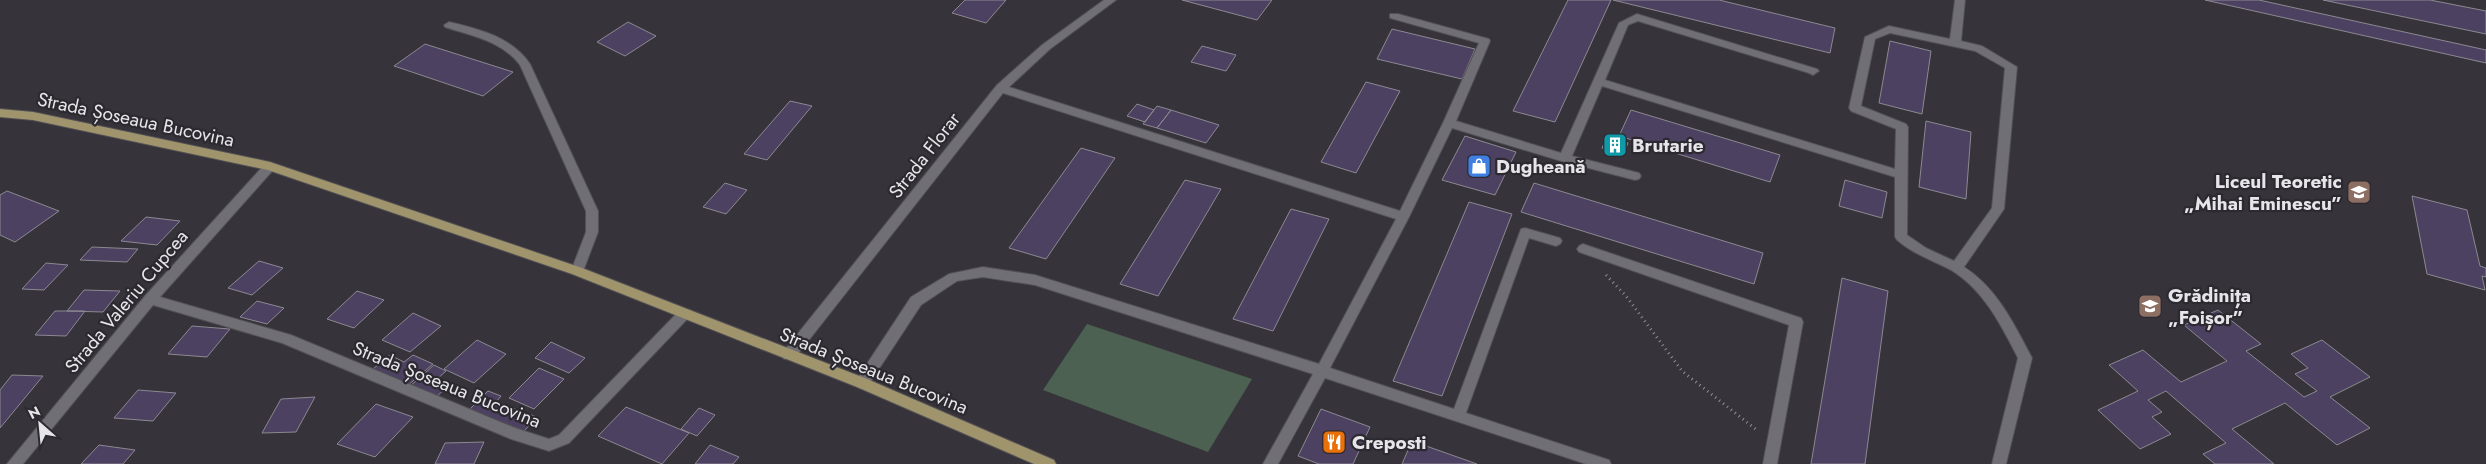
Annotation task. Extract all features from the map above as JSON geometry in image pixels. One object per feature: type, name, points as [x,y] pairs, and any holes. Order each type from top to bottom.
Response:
[{"type":"main road","name":"Strada Șoseaua Bucovina","points":[[0,113],[33,116],[270,166],[577,271],[862,383],[1049,464]]},
{"type":"street","name":"Strada Florar","points":[[789,355],[1001,88],[1046,47],[1112,0]]},
{"type":"street","points":[[1955,43],[1960,0]]},
{"type":"street","points":[[1270,464],[1322,371],[1403,216],[1449,123],[1485,41],[1394,16]]},
{"type":"street","points":[[1565,158],[1600,82],[1624,23],[1637,17],[1813,71]]},
{"type":"street","points":[[449,25],[507,45],[518,53],[525,64],[592,211],[592,232],[577,271]]},
{"type":"street","points":[[1957,267],[1998,210],[2011,67],[1978,48],[1889,30],[1870,37],[1856,108],[1902,127],[1902,237],[1917,251],[1957,267],[1991,297],[2025,358],[1999,464]]},
{"type":"street","points":[[1600,82],[1901,175]]},
{"type":"street","points":[[1001,88],[1403,216]]},
{"type":"street","points":[[1449,123],[1565,158],[1635,176]]},
{"type":"street","name":"Strada Valeriu Cupcea","points":[[14,464],[150,299],[270,166]]},
{"type":"street","points":[[1458,416],[1525,232],[1556,241]]},
{"type":"street","points":[[1589,251],[1796,322],[1770,464]]},
{"type":"street","points":[[862,383],[916,301],[954,277],[983,272],[1035,280],[1322,371],[1604,464]]},
{"type":"street","name":"Strada Șoseaua Bucovina","points":[[150,299],[286,339],[511,433],[549,445],[564,439],[685,314]]},
{"type":"path","points":[[1589,251],[1594,262],[1626,296],[1682,371],[1774,443]]},
{"type":"green space","points":[[1087,324],[1252,379],[1208,452],[1043,390]]},
{"type":"building","points":[[965,0],[1006,0],[986,23],[952,13]]},
{"type":"building","points":[[1182,0],[1272,0],[1257,20]]},
{"type":"building","points":[[1568,0],[1611,0],[1555,122],[1513,111]]},
{"type":"building","points":[[1613,0],[1719,0],[1835,28],[1830,53]]},
{"type":"building","points":[[2205,0],[2259,0],[2486,50],[2486,63]]},
{"type":"building","points":[[2323,0],[2430,0],[2486,11],[2486,34]]},
{"type":"building","points":[[628,22],[656,36],[625,56],[597,42]]},
{"type":"building","points":[[1392,29],[1475,49],[1462,79],[1377,59]]},
{"type":"building","points":[[1890,41],[1931,51],[1922,114],[1879,103]]},
{"type":"building","points":[[425,44],[513,72],[483,96],[394,66]]},
{"type":"building","points":[[1202,46],[1236,55],[1226,71],[1191,62]]},
{"type":"building","points":[[1366,82],[1400,91],[1356,173],[1321,162]]},
{"type":"building","points":[[790,101],[812,106],[767,160],[744,154]]},
{"type":"building","points":[[1137,104],[1154,110],[1145,122],[1127,116]]},
{"type":"building","points":[[1157,106],[1171,110],[1157,128],[1143,124]]},
{"type":"building","points":[[1171,110],[1219,125],[1206,143],[1157,128]]},
{"type":"building","points":[[1631,110],[1780,155],[1770,182],[1619,136]]},
{"type":"building","points":[[1926,121],[1971,132],[1966,199],[1919,187]]},
{"type":"building","name":"Dugheană","points":[[1465,136],[1516,152],[1495,195],[1442,180]]},
{"type":"building","name":"Brutarie","points":[[1607,137],[1628,143],[1623,155],[1602,148]]},
{"type":"building","points":[[1081,148],[1115,158],[1046,259],[1009,248]]},
{"type":"building","points":[[1185,180],[1221,189],[1158,296],[1120,284]]},
{"type":"building","points":[[1845,180],[1887,192],[1882,218],[1839,206]]},
{"type":"building","points":[[725,183],[747,190],[726,214],[703,207]]},
{"type":"building","points":[[1534,183],[1763,253],[1754,284],[1521,212]]},
{"type":"building","points":[[7,191],[59,211],[15,242],[0,235],[0,195]]},
{"type":"building","points":[[2412,196],[2467,210],[2480,266],[2486,268],[2486,277],[2482,276],[2485,290],[2427,274]]},
{"type":"building","points":[[1469,202],[1512,214],[1442,396],[1393,381]]},
{"type":"building","points":[[1291,209],[1329,219],[1273,331],[1233,319]]},
{"type":"building","points":[[146,217],[180,221],[157,245],[121,241]]},
{"type":"building","points":[[92,247],[138,249],[127,262],[80,260]]},
{"type":"building","points":[[259,261],[283,268],[252,295],[228,288]]},
{"type":"building","points":[[46,263],[68,265],[44,290],[22,289]]},
{"type":"building","points":[[1842,278],[1888,291],[1865,464],[1811,464]]},
{"type":"building","points":[[84,290],[120,291],[103,312],[67,311]]},
{"type":"building","points":[[357,291],[384,300],[354,328],[327,319]]},
{"type":"building","points":[[257,301],[284,308],[267,324],[240,317]]},
{"type":"building","points":[[2218,310],[2261,344],[2246,351],[2304,397],[2317,391],[2295,374],[2308,368],[2291,354],[2322,340],[2370,377],[2330,397],[2370,428],[2337,445],[2285,403],[2232,429],[2274,464],[2215,464],[2203,454],[2226,443],[2166,391],[2148,400],[2162,412],[2152,417],[2171,434],[2140,449],[2098,410],[2138,391],[2109,365],[2143,350],[2181,382],[2227,361],[2184,325]]},
{"type":"building","points":[[55,311],[85,311],[66,336],[35,335]]},
{"type":"building","points":[[413,313],[441,326],[410,352],[382,340]]},
{"type":"building","points":[[192,326],[230,329],[207,357],[168,354]]},
{"type":"building","points":[[477,340],[506,354],[474,383],[444,369]]},
{"type":"building","points":[[551,342],[585,358],[569,373],[535,358]]},
{"type":"building","points":[[390,355],[404,362],[413,355],[433,364],[407,386],[373,369]]},
{"type":"building","points":[[434,365],[446,371],[436,380],[448,386],[434,399],[409,387]]},
{"type":"building","points":[[539,368],[564,379],[534,409],[509,398]]},
{"type":"building","points":[[12,375],[43,376],[0,428],[0,390]]},
{"type":"building","points":[[138,390],[176,393],[153,421],[114,418]]},
{"type":"building","points":[[488,391],[501,396],[496,402],[537,417],[524,431],[469,410]]},
{"type":"building","points":[[315,397],[296,432],[262,433],[281,399]]},
{"type":"building","points":[[376,404],[413,417],[375,457],[337,444]]},
{"type":"building","points":[[626,407],[689,433],[662,464],[598,436]]},
{"type":"building","points":[[699,408],[715,415],[697,436],[681,429]]},
{"type":"building","name":"Creposti","points":[[1321,409],[1370,427],[1353,464],[1319,464],[1298,456]]},
{"type":"building","points":[[1412,441],[1477,464],[1402,464]]},
{"type":"building","points":[[484,442],[474,464],[435,464],[445,443]]},
{"type":"building","points":[[99,445],[135,450],[123,464],[81,464]]},
{"type":"building","points":[[710,445],[739,457],[733,464],[695,464]]},
{"type":"place","name":"Brutarie","points":[[1615,145]]},
{"type":"place","name":"Dugheană","points":[[1479,166]]},
{"type":"place","name":"Liceul Teoretic „Mihai Eminescu”","points":[[2359,192]]},
{"type":"place","name":"Grădinița „Foișor”","points":[[2150,306]]},
{"type":"place","name":"Creposti","points":[[1334,442]]}]
